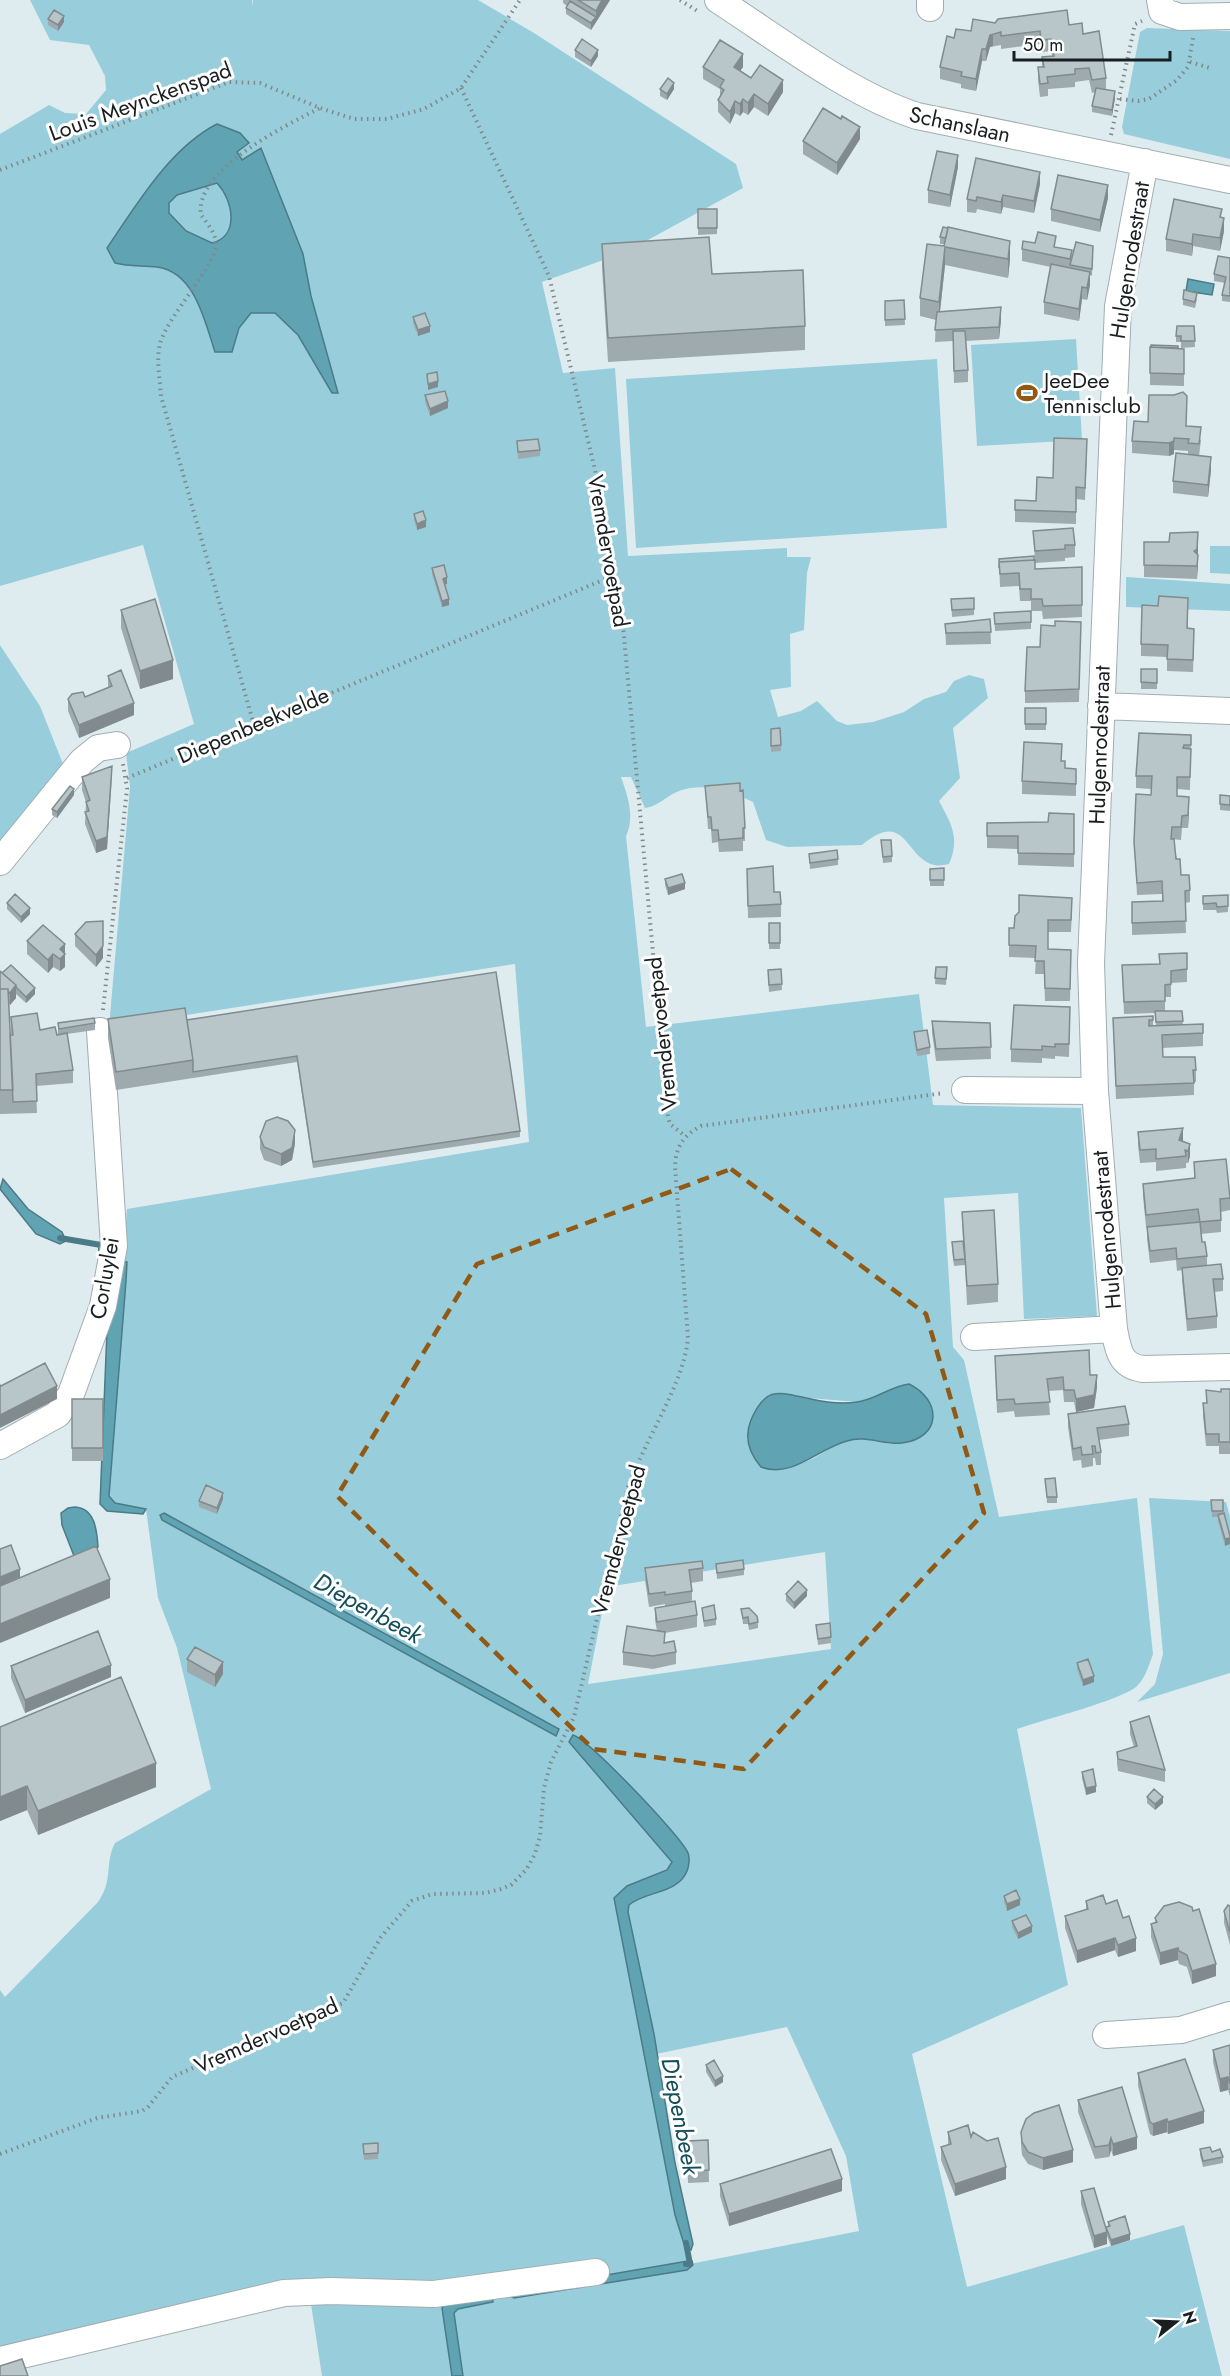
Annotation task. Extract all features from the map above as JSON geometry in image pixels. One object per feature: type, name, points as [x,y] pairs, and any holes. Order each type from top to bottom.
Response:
[{"type":"street","name":"Schanslaan","points":[[718,0],[853,86],[895,109],[917,116],[1230,180]]},
{"type":"street","points":[[1161,6],[1180,17],[1230,16]]},
{"type":"street","name":"Hulgenrodestraat","points":[[1145,162],[1118,306],[1091,963],[1095,1091],[1114,1329],[1123,1361],[1132,1368],[1230,1367]]},
{"type":"street","points":[[1101,706],[1230,711]]},
{"type":"street","points":[[0,862],[82,761],[99,748],[117,745]]},
{"type":"street","name":"Corluylei","points":[[0,1446],[58,1414],[71,1394],[102,1306],[114,1246],[100,1031]]},
{"type":"street","points":[[965,1090],[1095,1091]]},
{"type":"street","name":"Hulgenrodestraat","points":[[974,1337],[1114,1329]]},
{"type":"street","points":[[1106,2036],[1181,2030],[1230,2014]]},
{"type":"street","points":[[0,2360],[284,2293],[331,2291],[434,2295],[596,2272]]},
{"type":"path","points":[[461,88],[520,0]]},
{"type":"path","points":[[1108,154],[1135,24],[1161,6]]},
{"type":"path","points":[[1119,99],[1138,101],[1149,99],[1177,81],[1190,62],[1195,16]]},
{"type":"path","points":[[1190,62],[1210,68]]},
{"type":"path","name":"Louis Meynckenspad","points":[[0,170],[229,82],[260,83],[320,108],[354,119],[387,118],[424,109],[461,88]]},
{"type":"path","name":"Vremdervoetpad","points":[[461,88],[549,276],[595,470],[623,627],[668,1117],[670,1124],[685,1136]]},
{"type":"path","points":[[254,724],[161,396],[160,345],[182,301],[212,262],[216,244],[211,227],[201,215],[202,196],[219,172],[239,156],[320,108]]},
{"type":"path","name":"Diepenbeekvelde","points":[[100,1031],[128,778],[615,574]]},
{"type":"path","name":"Vremdervoetpad","points":[[0,2154],[97,2118],[142,2110],[151,2104],[172,2077],[344,2003],[381,1937],[412,1900],[432,1894],[485,1893],[511,1885],[526,1870],[535,1854],[540,1836],[544,1788],[551,1762],[574,1717],[627,1490],[634,1468],[686,1359],[688,1338],[675,1167],[679,1144],[685,1136],[701,1126],[965,1090]]},
{"type":"highlighted area","points":[[731,1169],[926,1314],[984,1513],[744,1769],[593,1749],[337,1496],[477,1264]]},
{"type":"shaded area","points":[[30,0],[252,0],[252,6],[253,0],[478,0],[534,33],[736,164],[743,188],[626,252],[542,282],[563,373],[615,368],[628,556],[787,548],[787,557],[811,557],[807,573],[804,630],[790,634],[791,687],[770,690],[778,717],[801,711],[817,701],[837,721],[847,725],[873,722],[904,712],[924,699],[946,692],[954,681],[969,675],[984,679],[988,698],[953,728],[960,778],[939,801],[953,832],[954,847],[949,864],[936,865],[924,861],[904,838],[896,833],[888,832],[877,835],[862,845],[787,847],[766,840],[753,802],[744,798],[717,789],[689,788],[645,808],[631,777],[621,777],[630,807],[630,822],[626,836],[646,1027],[919,994],[933,1105],[1081,1108],[1097,1316],[1024,1319],[1018,1193],[944,1198],[953,1347],[964,1360],[999,1517],[1137,1498],[1153,1654],[1142,1680],[1127,1692],[1097,1704],[1017,1729],[1068,1985],[912,2054],[967,2287],[1184,2225],[1222,2376],[322,2376],[309,2291],[0,2360],[0,1990],[5,1997],[98,1902],[106,1886],[110,1858],[115,1843],[211,1789],[177,1648],[158,1598],[146,1509],[103,1504],[127,1209],[529,1142],[515,964],[109,1027],[130,787],[126,753],[194,724],[143,545],[0,586],[0,134],[49,105],[65,113],[86,114],[106,90],[105,76],[89,45],[50,40]],"holes":[[[909,1384],[928,1399],[932,1408],[930,1425],[915,1439],[895,1444],[861,1439],[847,1440],[808,1461],[787,1465],[761,1466],[751,1451],[759,1405],[770,1395],[858,1402]],[[825,1552],[831,1649],[588,1684],[607,1587]],[[787,2027],[846,2156],[859,2231],[690,2264],[651,2055]]]},
{"type":"shaded area","points":[[1147,28],[1230,31],[1230,159],[1124,134],[1122,127],[1140,32]]},
{"type":"shaded area","points":[[217,124],[240,133],[249,143],[237,152],[242,160],[261,148],[303,254],[311,296],[338,393],[332,393],[298,335],[275,313],[251,313],[239,328],[232,352],[215,352],[202,313],[181,278],[157,267],[115,263],[107,248],[169,162],[200,134]],"holes":[[[217,183],[223,190],[230,208],[230,225],[227,233],[212,243],[186,231],[169,213],[169,203],[177,195]]]},
{"type":"shaded area","points":[[1188,279],[1214,284],[1212,295],[1186,291]]},
{"type":"shaded area","name":"JeeDee Tennisclub","points":[[1076,339],[1082,440],[977,446],[971,345]]},
{"type":"shaded area","points":[[937,359],[947,528],[636,548],[626,379]]},
{"type":"shaded area","points":[[1210,546],[1230,546],[1230,574],[1210,573]]},
{"type":"shaded area","points":[[1126,577],[1230,584],[1230,611],[1126,607]]},
{"type":"shaded area","points":[[0,645],[40,706],[65,769],[0,852]]},
{"type":"shaded area","points":[[3,1179],[28,1209],[62,1232],[66,1241],[60,1244],[36,1234],[0,1189]]},
{"type":"shaded area","points":[[118,1261],[127,1262],[109,1496],[115,1503],[146,1509],[143,1514],[107,1511],[100,1504],[107,1330]]},
{"type":"shaded area","points":[[909,1384],[920,1391],[932,1408],[933,1418],[930,1426],[925,1434],[915,1440],[895,1443],[854,1439],[784,1469],[772,1470],[761,1467],[753,1456],[748,1439],[749,1426],[762,1401],[769,1396],[783,1394],[828,1402],[852,1403],[864,1401]]},
{"type":"shaded area","points":[[1149,1498],[1226,1502],[1230,1517],[1230,1673],[1137,1702],[1155,1684],[1163,1654]]},
{"type":"shaded area","points":[[75,1507],[87,1511],[94,1521],[98,1547],[93,1552],[74,1556],[62,1525],[61,1513],[68,1508]]},
{"type":"shaded area","points":[[164,1513],[559,1729],[556,1736],[162,1520],[160,1515]]},
{"type":"shaded area","points":[[573,1735],[597,1753],[634,1790],[669,1828],[689,1855],[687,1871],[683,1878],[669,1888],[636,1900],[629,1905],[628,1912],[654,2034],[675,2163],[693,2244],[691,2250],[684,2244],[675,2215],[614,1898],[627,1886],[667,1870],[672,1862],[569,1742]]},
{"type":"shaded area","points":[[692,2261],[693,2265],[687,2270],[514,2298],[510,2296],[589,2278]]},
{"type":"shaded area","points":[[492,2296],[493,2302],[458,2309],[454,2313],[463,2376],[452,2376],[442,2308],[447,2302]]},
{"type":"building","points":[[578,0],[602,0],[596,11]]},
{"type":"building","points":[[570,1],[596,17],[591,23],[566,8]]},
{"type":"building","points":[[54,10],[64,16],[58,25],[48,19]]},
{"type":"building","points":[[1067,10],[1069,25],[1082,23],[1083,34],[1099,31],[1106,78],[1092,80],[1089,68],[1075,69],[1075,74],[1047,77],[1048,83],[1040,84],[1038,67],[1044,67],[1042,57],[1054,56],[1051,39],[1041,40],[1040,31],[1001,36],[1001,32],[990,35],[986,49],[982,49],[976,79],[961,76],[962,72],[940,67],[947,36],[954,38],[956,29],[971,31],[973,19],[995,23],[998,19]]},
{"type":"building","points":[[582,39],[598,50],[591,61],[575,50]]},
{"type":"building","points":[[720,40],[743,54],[734,67],[751,78],[760,65],[783,80],[768,104],[754,94],[748,103],[743,99],[740,104],[735,101],[730,112],[718,100],[724,90],[720,87],[724,80],[703,67]]},
{"type":"building","points":[[668,78],[674,83],[667,94],[660,89]]},
{"type":"building","points":[[1096,88],[1115,91],[1112,110],[1092,106]]},
{"type":"building","points":[[823,108],[860,127],[837,163],[803,141]]},
{"type":"building","points":[[937,151],[958,155],[950,195],[928,190]]},
{"type":"building","points":[[976,158],[1040,172],[1034,201],[1003,195],[1001,202],[977,197],[976,201],[967,199]]},
{"type":"building","points":[[1058,175],[1108,185],[1100,220],[1051,209]]},
{"type":"building","points":[[1174,199],[1222,209],[1220,217],[1224,218],[1220,238],[1193,234],[1192,244],[1166,239]]},
{"type":"building","points":[[698,209],[717,209],[717,228],[698,228]]},
{"type":"building","points":[[943,227],[948,228],[946,238],[940,237]]},
{"type":"building","points":[[948,227],[1010,241],[1008,259],[945,247],[939,302],[920,298],[927,244],[944,246]]},
{"type":"building","points":[[1038,232],[1056,236],[1054,247],[1072,250],[1070,259],[1022,249],[1023,241],[1035,243]]},
{"type":"building","points":[[709,237],[712,274],[803,270],[805,326],[608,338],[602,244]]},
{"type":"building","points":[[1076,242],[1093,246],[1092,269],[1070,265]]},
{"type":"building","points":[[1218,256],[1230,258],[1230,296],[1222,295],[1226,277],[1214,274]]},
{"type":"building","points":[[1051,264],[1090,272],[1087,288],[1082,287],[1079,309],[1044,302]]},
{"type":"building","points":[[1184,290],[1197,293],[1195,302],[1183,299]]},
{"type":"building","points":[[904,300],[905,319],[885,320],[885,301]]},
{"type":"building","points":[[1001,307],[999,327],[935,330],[937,312]]},
{"type":"building","points":[[425,313],[430,326],[418,330],[413,317]]},
{"type":"building","points":[[1177,326],[1194,326],[1195,341],[1181,341],[1181,336],[1176,336]]},
{"type":"building","points":[[953,331],[965,331],[968,370],[954,371]]},
{"type":"building","points":[[1151,345],[1178,346],[1178,348],[1151,347]]},
{"type":"building","points":[[1150,347],[1184,349],[1184,374],[1150,373]]},
{"type":"building","points":[[437,372],[438,381],[428,384],[427,374]]},
{"type":"building","points":[[445,391],[448,401],[430,409],[425,395]]},
{"type":"building","points":[[1183,392],[1187,396],[1186,426],[1201,427],[1199,444],[1188,443],[1189,439],[1174,438],[1174,441],[1169,443],[1132,441],[1134,421],[1148,422],[1149,395],[1174,395]]},
{"type":"building","points":[[1054,438],[1087,439],[1085,488],[1076,487],[1076,512],[1015,510],[1015,500],[1036,501],[1037,477],[1053,478]]},
{"type":"building","points":[[538,439],[540,450],[518,452],[517,441]]},
{"type":"building","points":[[1176,453],[1211,457],[1208,485],[1173,481]]},
{"type":"building","points":[[423,511],[426,520],[417,524],[414,514]]},
{"type":"building","points":[[1073,528],[1075,545],[1065,545],[1065,549],[1035,551],[1033,531]]},
{"type":"building","points":[[1198,532],[1197,549],[1194,551],[1198,555],[1197,566],[1144,565],[1144,542],[1169,542],[1170,533]]},
{"type":"building","points":[[1034,556],[1034,560],[999,562],[999,559]]},
{"type":"building","points":[[1035,560],[1035,569],[1082,567],[1082,605],[1043,606],[1042,599],[1031,599],[1031,589],[1020,589],[1019,573],[1000,574],[999,562]]},
{"type":"building","points":[[444,565],[447,577],[443,579],[449,599],[442,601],[432,568]]},
{"type":"building","points":[[1159,596],[1188,598],[1187,628],[1194,629],[1193,660],[1167,659],[1168,645],[1141,644],[1142,605],[1158,606]]},
{"type":"building","points":[[974,598],[974,609],[952,610],[951,599]]},
{"type":"building","points":[[155,599],[173,660],[140,671],[121,610]]},
{"type":"building","points":[[1031,611],[1031,622],[995,624],[994,613]]},
{"type":"building","points":[[990,619],[991,632],[946,633],[945,624]]},
{"type":"building","points":[[1055,621],[1081,622],[1079,689],[1025,691],[1027,647],[1040,647],[1041,625],[1055,626]]},
{"type":"building","points":[[1141,669],[1157,669],[1157,683],[1141,682]]},
{"type":"building","points":[[121,670],[134,703],[79,725],[68,699],[72,694],[83,692],[85,697],[112,686],[108,676]]},
{"type":"building","points":[[1025,708],[1046,708],[1046,724],[1025,724]]},
{"type":"building","points":[[780,728],[781,745],[771,746],[771,729]]},
{"type":"building","points":[[1139,733],[1191,735],[1191,745],[1184,745],[1183,748],[1191,749],[1190,777],[1177,777],[1177,796],[1189,797],[1188,815],[1182,816],[1181,827],[1172,827],[1171,839],[1174,839],[1176,859],[1180,859],[1181,875],[1189,875],[1190,890],[1185,891],[1186,921],[1132,923],[1132,902],[1163,901],[1162,881],[1137,883],[1134,842],[1136,794],[1151,795],[1152,776],[1136,776]]},
{"type":"building","points":[[1024,742],[1062,744],[1061,761],[1065,761],[1065,768],[1076,769],[1076,784],[1022,781]]},
{"type":"building","points":[[112,766],[107,837],[96,841],[85,812],[89,811],[86,802],[90,800],[82,777]]},
{"type":"building","points":[[740,783],[740,791],[743,790],[745,828],[743,828],[743,838],[719,840],[718,830],[712,830],[711,817],[708,817],[705,786]]},
{"type":"building","points":[[70,786],[74,789],[57,812],[52,809]]},
{"type":"building","points":[[1220,795],[1230,796],[1230,805],[1220,804]]},
{"type":"building","points":[[1049,813],[1074,814],[1074,854],[1018,853],[1018,836],[987,836],[987,823],[1048,822]]},
{"type":"building","points":[[881,840],[891,840],[892,856],[883,857]]},
{"type":"building","points":[[837,850],[838,859],[810,863],[809,854]]},
{"type":"building","points":[[773,866],[774,892],[780,892],[781,904],[748,906],[747,869]]},
{"type":"building","points":[[944,868],[944,880],[930,880],[930,869]]},
{"type":"building","points":[[682,874],[685,883],[668,888],[665,879]]},
{"type":"building","points":[[15,894],[30,908],[21,917],[7,903]]},
{"type":"building","points":[[1019,895],[1072,898],[1071,920],[1048,920],[1048,949],[1071,950],[1070,989],[1045,988],[1044,961],[1035,961],[1036,946],[1009,945],[1009,928],[1014,928],[1015,916],[1019,912]]},
{"type":"building","points":[[1228,895],[1228,906],[1217,907],[1216,903],[1203,904],[1203,896]]},
{"type":"building","points":[[103,921],[103,946],[96,955],[75,934],[86,922]]},
{"type":"building","points":[[769,923],[780,923],[780,943],[769,943]]},
{"type":"building","points":[[43,925],[65,944],[60,949],[65,954],[60,959],[53,954],[48,960],[27,941]]},
{"type":"building","points":[[1187,953],[1187,969],[1171,971],[1171,984],[1165,985],[1165,1001],[1124,1002],[1122,965],[1160,964],[1159,954]]},
{"type":"building","points":[[11,965],[35,988],[26,997],[2,973]]},
{"type":"building","points":[[936,967],[947,967],[946,979],[935,978]]},
{"type":"building","points":[[781,969],[782,984],[769,985],[768,970]]},
{"type":"building","points":[[0,971],[16,985],[10,993],[8,989],[0,989]]},
{"type":"building","points":[[496,972],[520,1131],[313,1162],[297,1056],[193,1072],[187,1020]]},
{"type":"building","points":[[0,989],[8,989],[13,1090],[0,1090]]},
{"type":"building","points":[[1014,1005],[1070,1007],[1069,1044],[1055,1044],[1055,1047],[1042,1046],[1042,1050],[1011,1049]]},
{"type":"building","points":[[185,1008],[193,1060],[116,1072],[108,1019]]},
{"type":"building","points":[[1155,1011],[1182,1011],[1183,1021],[1156,1022]]},
{"type":"building","points":[[37,1013],[40,1030],[55,1027],[57,1035],[67,1033],[73,1070],[36,1074],[37,1101],[13,1102],[11,1017]]},
{"type":"building","points":[[1153,1016],[1153,1020],[1149,1020],[1149,1026],[1203,1024],[1203,1033],[1162,1035],[1163,1057],[1195,1057],[1194,1083],[1116,1086],[1113,1018]]},
{"type":"building","points":[[94,1018],[95,1023],[59,1029],[58,1023]]},
{"type":"building","points":[[932,1021],[990,1023],[991,1047],[936,1049]]},
{"type":"building","points":[[927,1030],[930,1047],[917,1050],[914,1032]]},
{"type":"building","points":[[277,1117],[288,1121],[295,1130],[292,1148],[281,1154],[264,1147],[260,1137],[266,1121]]},
{"type":"building","points":[[1183,1128],[1179,1140],[1190,1144],[1188,1151],[1185,1150],[1186,1156],[1156,1159],[1156,1149],[1140,1150],[1138,1132]]},
{"type":"building","points":[[1226,1159],[1230,1198],[1220,1199],[1221,1220],[1200,1222],[1198,1209],[1146,1215],[1143,1184],[1195,1178],[1194,1162]]},
{"type":"building","points":[[994,1210],[998,1284],[967,1286],[962,1212]]},
{"type":"building","points":[[1200,1222],[1202,1242],[1205,1242],[1207,1256],[1177,1259],[1176,1248],[1150,1251],[1147,1227]]},
{"type":"building","points":[[963,1241],[965,1259],[954,1260],[952,1242]]},
{"type":"building","points":[[1221,1264],[1223,1279],[1213,1279],[1217,1316],[1187,1319],[1182,1268]]},
{"type":"building","points":[[1089,1350],[1090,1375],[1097,1375],[1094,1395],[1076,1399],[1074,1390],[1064,1390],[1063,1377],[1047,1379],[1050,1402],[1015,1404],[1014,1399],[997,1400],[995,1356]]},
{"type":"building","points":[[45,1363],[57,1386],[0,1415],[0,1385]]},
{"type":"building","points":[[1221,1389],[1230,1389],[1230,1442],[1219,1442],[1219,1434],[1206,1434],[1203,1403],[1207,1403],[1206,1390],[1221,1392]]},
{"type":"building","points":[[72,1399],[103,1399],[103,1448],[72,1448]]},
{"type":"building","points":[[1125,1406],[1129,1424],[1097,1428],[1101,1452],[1096,1453],[1095,1446],[1092,1446],[1093,1454],[1082,1455],[1081,1447],[1073,1449],[1068,1414]]},
{"type":"building","points":[[1055,1478],[1057,1497],[1047,1497],[1045,1479]]},
{"type":"building","points":[[206,1485],[223,1493],[217,1508],[199,1501]]},
{"type":"building","points":[[1211,1500],[1223,1500],[1223,1511],[1212,1511]]},
{"type":"building","points":[[1224,1513],[1230,1536],[1225,1539],[1218,1515]]},
{"type":"building","points":[[11,1545],[20,1569],[0,1577],[0,1549]]},
{"type":"building","points":[[96,1546],[110,1579],[0,1624],[0,1586]]},
{"type":"building","points":[[743,1560],[744,1569],[717,1573],[716,1564]]},
{"type":"building","points":[[702,1561],[703,1568],[689,1570],[692,1591],[665,1595],[665,1592],[649,1594],[645,1568]]},
{"type":"building","points":[[798,1581],[807,1590],[794,1603],[786,1594]]},
{"type":"building","points":[[695,1601],[697,1615],[657,1622],[655,1608]]},
{"type":"building","points":[[714,1605],[716,1619],[704,1621],[702,1608]]},
{"type":"building","points":[[749,1608],[757,1616],[758,1622],[749,1624],[748,1617],[743,1618],[741,1609]]},
{"type":"building","points":[[830,1623],[831,1637],[818,1639],[816,1625]]},
{"type":"building","points":[[627,1626],[665,1632],[664,1643],[674,1641],[676,1652],[653,1656],[623,1652]]},
{"type":"building","points":[[98,1631],[111,1665],[25,1700],[11,1666]]},
{"type":"building","points":[[195,1647],[223,1662],[215,1675],[187,1659]]},
{"type":"building","points":[[1088,1659],[1094,1676],[1083,1680],[1077,1663]]},
{"type":"building","points":[[121,1677],[156,1763],[38,1811],[27,1786],[0,1797],[0,1727]]},
{"type":"building","points":[[1149,1716],[1165,1770],[1118,1759],[1117,1752],[1137,1746],[1130,1722]]},
{"type":"building","points":[[1093,1769],[1096,1786],[1086,1788],[1082,1772]]},
{"type":"building","points":[[1154,1789],[1163,1797],[1155,1804],[1147,1797]]},
{"type":"building","points":[[1016,1890],[1020,1899],[1007,1904],[1004,1896]]},
{"type":"building","points":[[1103,1895],[1106,1904],[1117,1900],[1123,1918],[1129,1916],[1136,1938],[1118,1945],[1115,1938],[1077,1951],[1065,1916],[1088,1909],[1086,1901]]},
{"type":"building","points":[[1179,1902],[1192,1907],[1193,1911],[1199,1909],[1216,1964],[1192,1971],[1187,1955],[1178,1948],[1160,1953],[1151,1924],[1157,1922],[1155,1918],[1164,1906]]},
{"type":"building","points":[[1228,1905],[1230,1906],[1230,1933],[1224,1911]]},
{"type":"building","points":[[1026,1915],[1032,1926],[1018,1933],[1012,1921]]},
{"type":"building","points":[[1230,2045],[1230,2084],[1228,2077],[1220,2079],[1213,2050]]},
{"type":"building","points":[[1185,2059],[1204,2111],[1153,2124],[1150,2122],[1138,2073]]},
{"type":"building","points":[[714,2060],[723,2076],[715,2081],[706,2065]]},
{"type":"building","points":[[1122,2087],[1137,2137],[1113,2144],[1111,2138],[1109,2145],[1095,2147],[1078,2100]]},
{"type":"building","points":[[1059,2105],[1073,2150],[1043,2158],[1028,2152],[1022,2142],[1021,2132],[1026,2119],[1034,2113]]},
{"type":"building","points":[[968,2125],[971,2137],[973,2132],[987,2141],[998,2138],[1006,2167],[955,2184],[941,2147],[951,2144],[948,2132]]},
{"type":"building","points":[[708,2140],[709,2170],[688,2171],[687,2141]]},
{"type":"building","points":[[378,2143],[378,2153],[364,2154],[363,2144]]},
{"type":"building","points":[[1210,2147],[1212,2152],[1220,2149],[1223,2157],[1203,2161],[1200,2149]]},
{"type":"building","points":[[831,2149],[842,2179],[729,2214],[720,2184]]},
{"type":"building","points":[[1094,2188],[1107,2232],[1094,2236],[1081,2191]]},
{"type":"building","points":[[1125,2216],[1130,2234],[1111,2240],[1106,2227],[1110,2226],[1108,2222]]},
{"type":"building","points":[[22,2359],[28,2376],[0,2376],[0,2366]]},
{"type":"waterway","name":"Diepenbeek","points":[[60,1238],[101,1245],[101,1253]]},
{"type":"waterway","name":"Diepenbeek","points":[[686,2243],[690,2264],[686,2264]]},
{"type":"place","name":"JeeDee Tennisclub","points":[[1027,393]]}]
